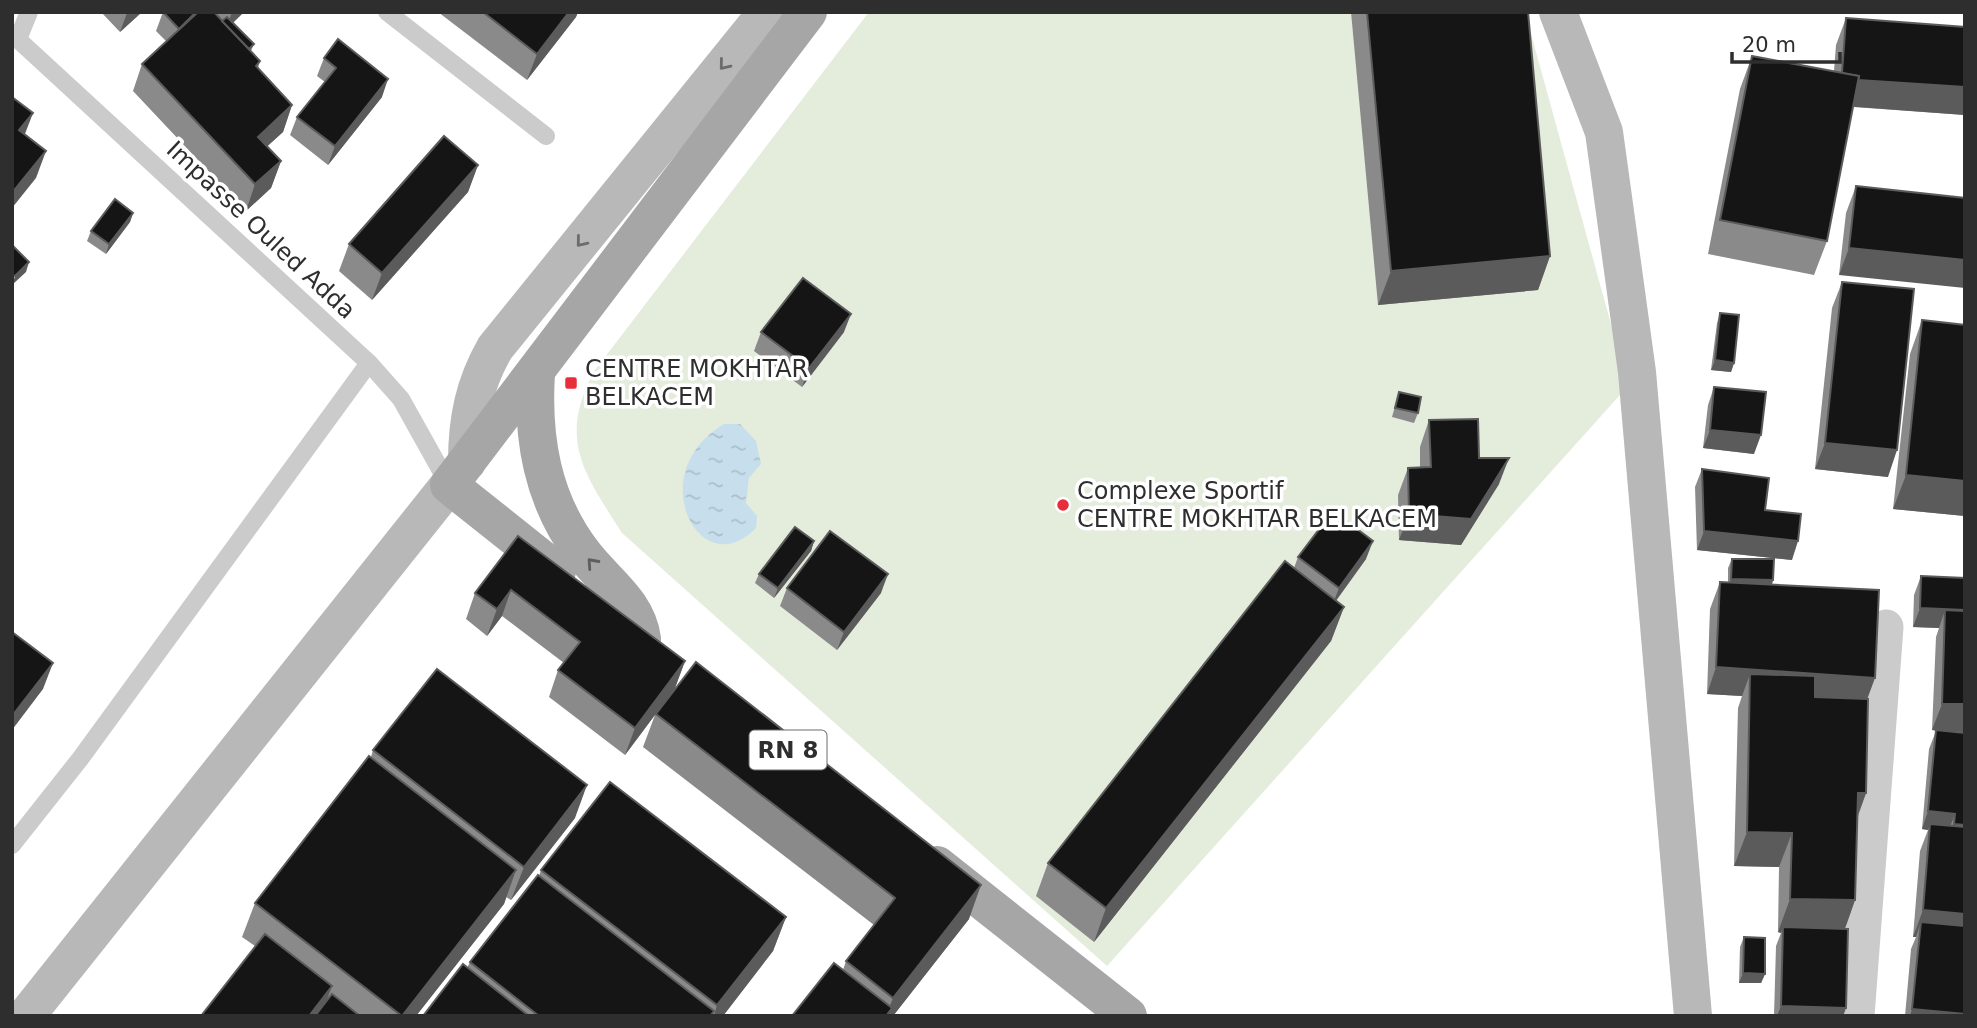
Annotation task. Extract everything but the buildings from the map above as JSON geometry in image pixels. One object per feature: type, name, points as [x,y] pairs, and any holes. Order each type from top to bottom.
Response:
[{"type":"main road","points":[[458,474],[471,401],[480,375],[495,348],[767,12]]},
{"type":"main road","points":[[1558,12],[1604,132],[1637,372],[1693,1016]]},
{"type":"main road","points":[[26,1016],[458,474],[807,14]]},
{"type":"main road","points":[[536,373],[535,433],[549,492],[560,519],[583,553],[632,609],[642,639]]},
{"type":"main road","points":[[458,474],[642,639],[674,663]]},
{"type":"main road","points":[[909,843],[1128,1016]]},
{"type":"street","points":[[1857,1016],[1886,627]]},
{"type":"lane","points":[[15,37],[29,12]]},
{"type":"lane","points":[[387,12],[546,136]]},
{"type":"lane","name":"Impasse Ouled Adda","points":[[15,37],[369,363],[401,399],[458,474]]},
{"type":"lane","points":[[12,845],[80,759],[369,363]]},
{"type":"green space","name":"Complexe Sportif CENTRE MOKHTAR BELKACEM","points":[[869,12],[1525,12],[1628,386],[1107,966],[622,533],[596,492],[580,455],[578,416],[595,370]]},
{"type":"water","points":[[724,424],[740,424],[756,441],[761,464],[749,478],[746,503],[757,516],[756,528],[735,542],[716,543],[699,534],[688,516],[683,494],[686,469],[699,445]]},
{"type":"place","name":"CENTRE MOKHTAR BELKACEM","points":[[571,383]]},
{"type":"place","name":"Complexe Sportif CENTRE MOKHTAR BELKACEM","points":[[1063,505]]}]
